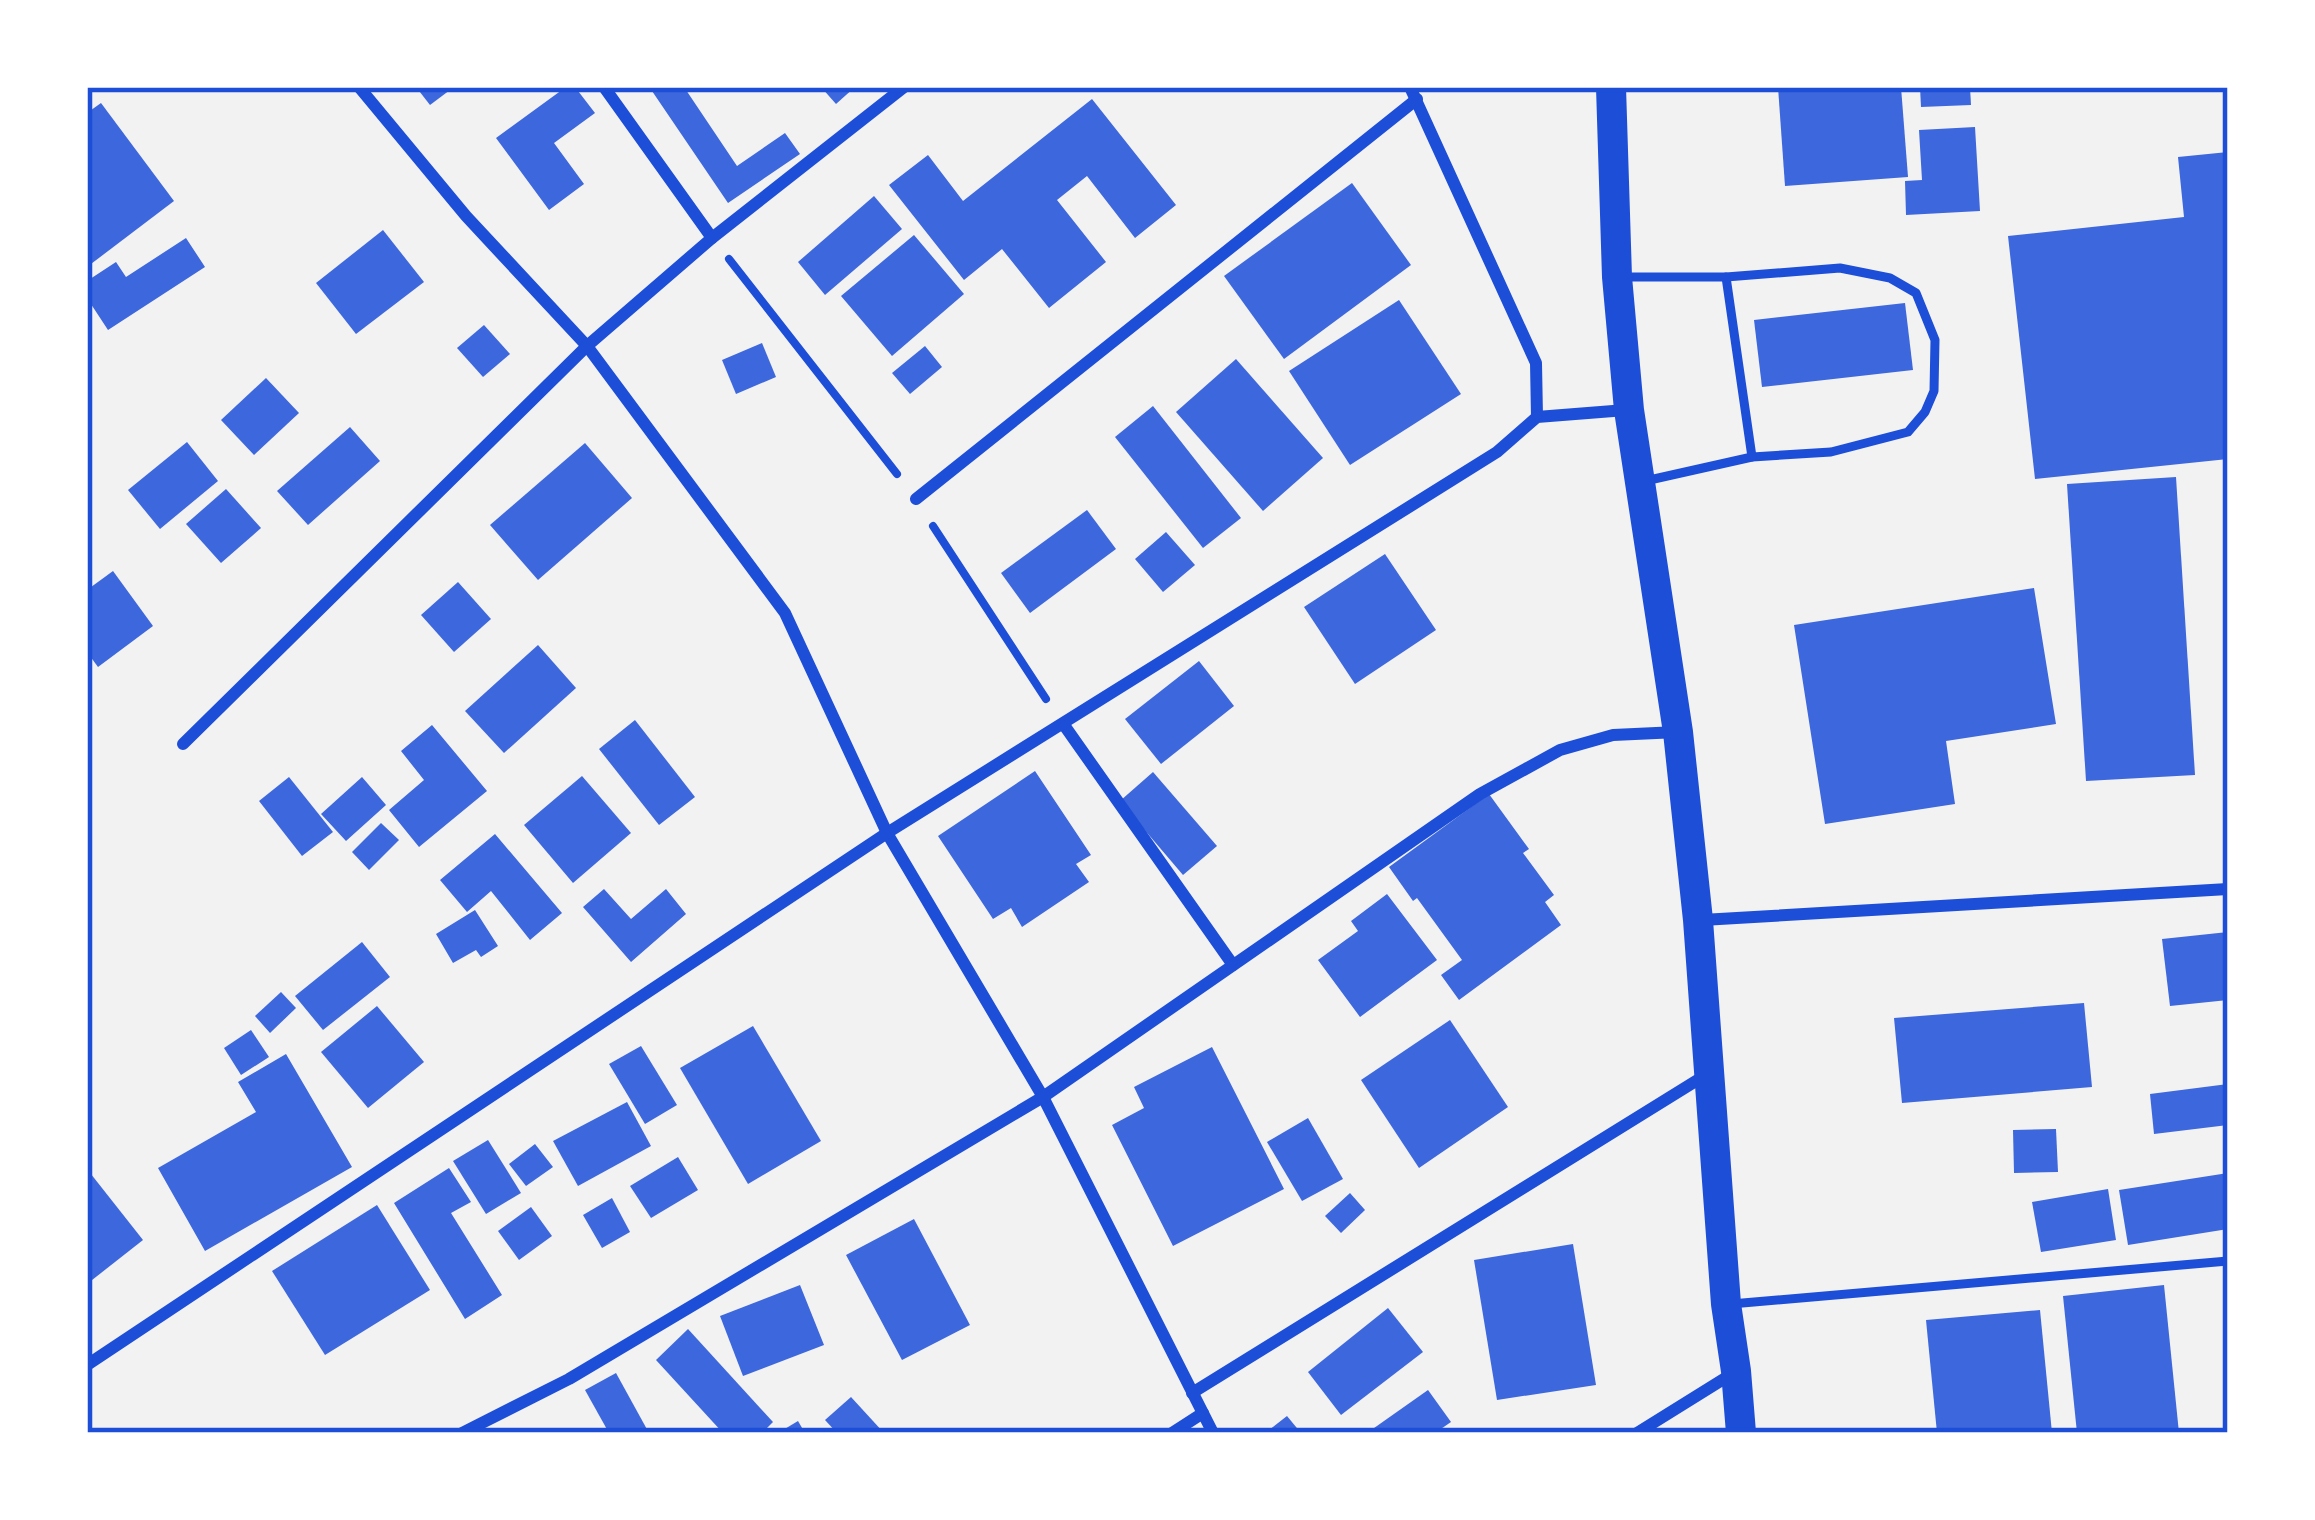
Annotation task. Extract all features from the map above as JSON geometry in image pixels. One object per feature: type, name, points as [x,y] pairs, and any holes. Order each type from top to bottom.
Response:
[{"type":"main road","points":[[1611,87],[1617,277],[1629,410],[1678,732],[1699,920],[1726,1304],[1741,1433]]},
{"type":"street","points":[[359,87],[466,216],[587,346],[785,613],[887,833],[1043,1097],[1213,1433]]},
{"type":"street","points":[[604,87],[712,238]]},
{"type":"street","points":[[183,744],[587,346],[712,238],[904,87]]},
{"type":"street","points":[[916,499],[1414,93],[1536,362],[1538,417]]},
{"type":"street","points":[[87,1366],[887,833],[1497,452],[1538,417],[1629,410]]},
{"type":"street","points":[[1064,725],[1233,965]]},
{"type":"street","points":[[462,1433],[569,1379],[1043,1097],[1480,794],[1560,750],[1613,735],[1678,732]]},
{"type":"street","points":[[1699,920],[2228,889]]},
{"type":"street","points":[[1192,1393],[1710,1072]]},
{"type":"street","points":[[1637,1433],[1736,1371]]},
{"type":"street","points":[[1172,1433],[1203,1413]]},
{"type":"lane","points":[[1617,277],[1726,277],[1840,268],[1890,278],[1916,293],[1935,340],[1934,391],[1925,412],[1908,431],[1831,452],[1752,457],[1640,483]]},
{"type":"lane","points":[[1726,277],[1752,457]]},
{"type":"lane","points":[[1726,1304],[2228,1262]]},
{"type":"building","points":[[416,87],[454,87],[430,105]]},
{"type":"building","points":[[566,87],[575,87],[595,113],[554,143],[584,184],[549,210],[496,138]]},
{"type":"building","points":[[684,87],[737,166],[785,133],[800,154],[728,203],[652,91]]},
{"type":"building","points":[[821,87],[855,87],[836,104]]},
{"type":"building","points":[[1778,87],[1901,87],[1908,177],[1785,186]]},
{"type":"building","points":[[1920,87],[1970,87],[1971,105],[1921,107]]},
{"type":"building","points":[[1092,99],[1176,205],[1135,238],[1087,176],[1057,200],[1106,262],[1049,308],[1002,249],[964,280],[889,185],[928,155],[963,201]]},
{"type":"building","points":[[101,103],[174,201],[87,267],[87,113]]},
{"type":"building","points":[[1975,127],[1980,211],[1906,215],[1905,181],[1922,180],[1919,130]]},
{"type":"building","points":[[2228,152],[2228,459],[2035,479],[2008,236],[2184,217],[2178,157]]},
{"type":"building","points":[[1352,183],[1411,265],[1284,359],[1224,276]]},
{"type":"building","points":[[874,196],[902,229],[825,295],[798,262]]},
{"type":"building","points":[[383,230],[424,282],[356,334],[316,283]]},
{"type":"building","points":[[914,235],[964,294],[892,356],[841,296]]},
{"type":"building","points":[[186,238],[205,267],[108,330],[87,298],[87,281],[116,262],[126,277]]},
{"type":"building","points":[[1399,300],[1461,394],[1350,465],[1289,371]]},
{"type":"building","points":[[1905,303],[1913,370],[1762,387],[1754,320]]},
{"type":"building","points":[[484,325],[510,354],[483,377],[457,348]]},
{"type":"building","points":[[762,343],[776,377],[736,394],[722,360]]},
{"type":"building","points":[[925,346],[942,367],[910,394],[892,373]]},
{"type":"building","points":[[1236,359],[1323,458],[1263,511],[1176,412]]},
{"type":"building","points":[[266,378],[299,413],[254,455],[221,420]]},
{"type":"building","points":[[1153,406],[1241,518],[1203,548],[1115,437]]},
{"type":"building","points":[[350,427],[380,461],[308,525],[277,491]]},
{"type":"building","points":[[187,442],[218,481],[160,529],[128,490]]},
{"type":"building","points":[[585,443],[632,498],[538,580],[490,525]]},
{"type":"building","points":[[2176,477],[2195,775],[2086,781],[2067,484]]},
{"type":"building","points":[[226,489],[261,528],[221,563],[186,524]]},
{"type":"building","points":[[1087,510],[1116,549],[1030,613],[1001,573]]},
{"type":"building","points":[[1166,532],[1195,565],[1163,592],[1135,559]]},
{"type":"building","points":[[1385,554],[1436,630],[1355,684],[1304,607]]},
{"type":"building","points":[[113,571],[153,626],[98,667],[87,652],[87,590]]},
{"type":"building","points":[[458,582],[491,619],[454,652],[421,615]]},
{"type":"building","points":[[2034,588],[2056,724],[1946,741],[1955,804],[1825,824],[1794,625]]},
{"type":"building","points":[[538,645],[576,688],[504,753],[465,711]]},
{"type":"building","points":[[1199,661],[1234,706],[1161,764],[1125,719]]},
{"type":"building","points":[[635,720],[695,797],[659,825],[599,749]]},
{"type":"building","points":[[432,725],[487,791],[419,847],[389,810],[424,780],[401,751]]},
{"type":"building","points":[[1035,771],[1091,855],[1076,864],[1089,882],[1022,927],[1011,908],[993,919],[938,836]]},
{"type":"building","points":[[1153,772],[1217,846],[1183,875],[1120,801]]},
{"type":"building","points":[[582,776],[631,833],[573,883],[524,825]]},
{"type":"building","points":[[289,777],[333,832],[302,856],[259,801]]},
{"type":"building","points":[[362,777],[386,805],[346,841],[321,814]]},
{"type":"building","points":[[1489,794],[1529,849],[1523,853],[1554,895],[1545,902],[1561,925],[1459,1000],[1441,975],[1462,960],[1389,867]]},
{"type":"building","points":[[381,823],[399,840],[369,870],[352,852]]},
{"type":"building","points":[[495,834],[562,913],[530,940],[491,891],[467,912],[440,880]]},
{"type":"building","points":[[604,889],[631,919],[666,889],[686,914],[631,962],[583,907]]},
{"type":"building","points":[[1387,894],[1437,960],[1360,1017],[1318,960],[1358,931],[1351,921]]},
{"type":"building","points":[[475,910],[498,946],[481,957],[476,950],[453,963],[436,934]]},
{"type":"building","points":[[2228,932],[2228,1000],[2170,1006],[2162,939]]},
{"type":"building","points":[[362,942],[390,977],[323,1030],[295,996]]},
{"type":"building","points":[[281,992],[296,1008],[270,1033],[255,1016]]},
{"type":"building","points":[[2084,1003],[2092,1087],[1902,1103],[1894,1018]]},
{"type":"building","points":[[377,1006],[424,1062],[368,1108],[321,1052]]},
{"type":"building","points":[[1450,1020],[1508,1107],[1419,1168],[1361,1080]]},
{"type":"building","points":[[753,1026],[821,1141],[748,1184],[680,1068]]},
{"type":"building","points":[[251,1030],[269,1057],[241,1075],[224,1048]]},
{"type":"building","points":[[641,1046],[677,1105],[645,1124],[609,1064]]},
{"type":"building","points":[[1212,1047],[1284,1189],[1173,1246],[1112,1125],[1144,1108],[1134,1087]]},
{"type":"building","points":[[286,1054],[352,1167],[205,1251],[158,1168],[256,1112],[238,1082]]},
{"type":"building","points":[[2228,1084],[2228,1125],[2154,1134],[2150,1094]]},
{"type":"building","points":[[627,1102],[651,1146],[578,1186],[553,1141]]},
{"type":"building","points":[[1308,1118],[1343,1179],[1302,1201],[1267,1142]]},
{"type":"building","points":[[2056,1129],[2058,1172],[2014,1173],[2013,1130]]},
{"type":"building","points":[[488,1140],[521,1193],[486,1214],[453,1161]]},
{"type":"building","points":[[535,1144],[553,1167],[526,1186],[509,1164]]},
{"type":"building","points":[[678,1157],[698,1190],[651,1218],[630,1186]]},
{"type":"building","points":[[449,1168],[471,1202],[451,1213],[502,1295],[465,1319],[394,1203]]},
{"type":"building","points":[[87,1169],[143,1240],[87,1284]]},
{"type":"building","points":[[2228,1173],[2228,1229],[2128,1245],[2119,1190]]},
{"type":"building","points":[[2108,1189],[2116,1240],[2041,1252],[2032,1202]]},
{"type":"building","points":[[1350,1193],[1365,1210],[1341,1233],[1325,1216]]},
{"type":"building","points":[[612,1198],[630,1232],[602,1248],[583,1215]]},
{"type":"building","points":[[377,1205],[430,1290],[325,1355],[272,1271]]},
{"type":"building","points":[[531,1207],[552,1236],[519,1260],[498,1231]]},
{"type":"building","points":[[914,1219],[970,1325],[902,1360],[846,1255]]},
{"type":"building","points":[[1573,1244],[1596,1385],[1497,1400],[1474,1260]]},
{"type":"building","points":[[800,1285],[824,1345],[743,1376],[720,1316]]},
{"type":"building","points":[[2164,1285],[2179,1433],[2077,1433],[2063,1296]]},
{"type":"building","points":[[1388,1308],[1423,1352],[1341,1415],[1308,1372]]},
{"type":"building","points":[[2040,1310],[2052,1433],[1937,1433],[1926,1320]]},
{"type":"building","points":[[688,1329],[773,1422],[762,1433],[723,1433],[656,1360]]},
{"type":"building","points":[[616,1373],[649,1433],[609,1433],[585,1390]]},
{"type":"building","points":[[1428,1390],[1451,1422],[1435,1433],[1367,1433]]},
{"type":"building","points":[[851,1397],[884,1433],[837,1433],[825,1420]]},
{"type":"building","points":[[1287,1416],[1301,1433],[1265,1433]]},
{"type":"building","points":[[798,1421],[805,1433],[778,1433]]}]
